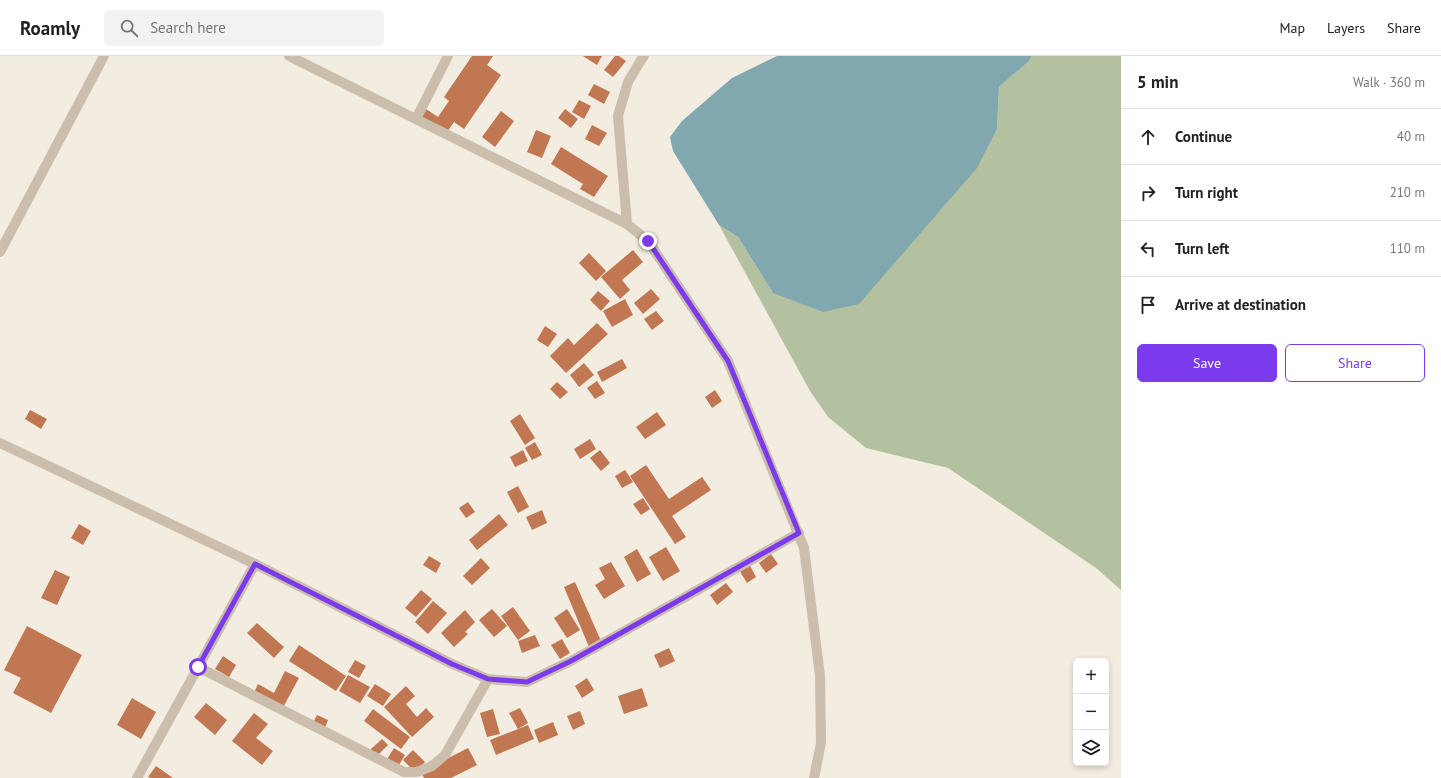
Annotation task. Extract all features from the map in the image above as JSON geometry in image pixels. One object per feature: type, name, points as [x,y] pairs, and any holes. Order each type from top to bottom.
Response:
[{"type":"street","points":[[0,252],[104,56]]},
{"type":"street","points":[[289,56],[627,224],[648,241],[728,361],[804,548],[820,676],[821,743],[814,778]]},
{"type":"street","points":[[416,120],[448,56]]},
{"type":"street","points":[[627,224],[618,116],[628,82],[644,56]]},
{"type":"street","points":[[0,442],[255,564],[452,664],[488,679],[527,682],[571,661],[799,533]]},
{"type":"street","points":[[137,778],[255,564]]},
{"type":"street","points":[[198,667],[404,772],[417,772],[432,766],[445,755],[488,679]]},
{"type":"green space","points":[[1032,56],[1121,56],[1121,590],[1096,568],[948,468],[866,448],[828,417],[810,391],[719,225],[738,237],[773,293],[997,129],[999,87],[1028,62]]},
{"type":"water","points":[[777,56],[1032,56],[1028,62],[999,87],[997,129],[977,168],[859,304],[823,312],[773,293],[738,237],[719,225],[673,151],[670,137],[682,121],[732,78]]},
{"type":"building","points":[[472,56],[493,56],[487,65],[501,75],[464,129],[454,122],[445,135],[420,118],[426,109],[438,117],[449,101],[444,97]]},
{"type":"building","points":[[583,56],[602,56],[597,65]]},
{"type":"building","points":[[615,56],[619,56],[626,61],[613,77],[604,70]]},
{"type":"building","points":[[594,84],[610,92],[604,104],[588,95]]},
{"type":"building","points":[[579,100],[591,106],[584,119],[572,112]]},
{"type":"building","points":[[565,109],[578,119],[571,128],[558,118]]},
{"type":"building","points":[[501,111],[514,121],[495,147],[482,137]]},
{"type":"building","points":[[592,125],[607,133],[599,146],[585,139]]},
{"type":"building","points":[[536,130],[551,136],[542,158],[527,152]]},
{"type":"building","points":[[561,147],[608,176],[594,197],[580,189],[583,184],[551,164]]},
{"type":"building","points":[[633,250],[643,262],[622,280],[630,290],[620,299],[601,277]]},
{"type":"building","points":[[589,253],[606,271],[596,281],[579,263]]},
{"type":"building","points":[[651,289],[660,299],[643,314],[634,303]]},
{"type":"building","points":[[598,291],[610,301],[601,311],[590,300]]},
{"type":"building","points":[[625,299],[633,315],[612,327],[603,311]]},
{"type":"building","points":[[656,311],[664,321],[652,330],[644,319]]},
{"type":"building","points":[[597,323],[608,334],[566,373],[550,356],[568,338],[574,345]]},
{"type":"building","points":[[545,326],[557,334],[548,347],[537,340]]},
{"type":"building","points":[[622,359],[627,368],[602,382],[597,372]]},
{"type":"building","points":[[584,363],[594,375],[579,387],[570,375]]},
{"type":"building","points":[[597,381],[605,393],[595,399],[587,388]]},
{"type":"building","points":[[557,382],[568,392],[560,399],[550,389]]},
{"type":"building","points":[[715,390],[722,401],[712,408],[705,397]]},
{"type":"building","points":[[30,410],[47,419],[41,429],[25,419]]},
{"type":"building","points":[[657,412],[666,425],[645,439],[636,427]]},
{"type":"building","points":[[520,414],[535,438],[525,445],[510,421]]},
{"type":"building","points":[[590,439],[596,449],[580,459],[574,449]]},
{"type":"building","points":[[535,442],[542,455],[532,460],[525,448]]},
{"type":"building","points":[[523,450],[528,461],[515,467],[510,457]]},
{"type":"building","points":[[600,450],[610,463],[601,471],[590,458]]},
{"type":"building","points":[[646,465],[669,499],[702,477],[711,490],[672,516],[686,537],[675,544],[630,476]]},
{"type":"building","points":[[625,470],[633,482],[622,488],[615,476]]},
{"type":"building","points":[[518,486],[529,507],[518,513],[507,492]]},
{"type":"building","points":[[643,498],[650,509],[641,515],[633,504]]},
{"type":"building","points":[[468,502],[475,512],[466,518],[459,508]]},
{"type":"building","points":[[542,510],[547,523],[532,530],[526,517]]},
{"type":"building","points":[[499,514],[508,525],[477,550],[469,540]]},
{"type":"building","points":[[79,524],[91,531],[83,545],[71,538]]},
{"type":"building","points":[[666,547],[680,571],[663,581],[649,557]]},
{"type":"building","points":[[637,549],[651,574],[637,582],[624,557]]},
{"type":"building","points":[[771,554],[778,564],[766,573],[759,563]]},
{"type":"building","points":[[429,556],[441,563],[436,573],[423,565]]},
{"type":"building","points":[[481,558],[490,568],[472,585],[463,576]]},
{"type":"building","points":[[611,562],[625,586],[604,599],[595,585],[605,579],[599,568]]},
{"type":"building","points":[[749,564],[756,577],[747,583],[739,570]]},
{"type":"building","points":[[55,570],[70,577],[57,605],[41,598]]},
{"type":"building","points":[[575,582],[601,641],[589,647],[564,587]]},
{"type":"building","points":[[726,583],[733,592],[717,605],[710,595]]},
{"type":"building","points":[[421,590],[432,599],[416,617],[405,608]]},
{"type":"building","points":[[433,601],[447,613],[428,634],[415,622]]},
{"type":"building","points":[[513,607],[530,631],[518,640],[501,616]]},
{"type":"building","points":[[492,609],[507,626],[494,637],[479,620]]},
{"type":"building","points":[[567,609],[580,630],[567,638],[554,618]]},
{"type":"building","points":[[465,610],[475,622],[465,632],[468,634],[454,647],[441,633]]},
{"type":"building","points":[[257,623],[284,647],[274,658],[247,633]]},
{"type":"building","points":[[27,626],[82,655],[51,713],[13,693],[21,678],[4,670]]},
{"type":"building","points":[[535,635],[540,646],[522,653],[518,641]]},
{"type":"building","points":[[562,639],[570,653],[560,659],[551,645]]},
{"type":"building","points":[[299,645],[346,676],[336,691],[289,661]]},
{"type":"building","points":[[669,648],[675,661],[660,668],[654,655]]},
{"type":"building","points":[[223,656],[236,665],[229,677],[215,669]]},
{"type":"building","points":[[355,660],[366,666],[359,678],[348,672]]},
{"type":"building","points":[[285,671],[299,678],[280,713],[252,697],[258,684],[274,693]]},
{"type":"building","points":[[348,675],[370,687],[360,703],[339,691]]},
{"type":"building","points":[[587,678],[594,690],[582,698],[575,686]]},
{"type":"building","points":[[375,684],[391,694],[383,706],[367,696]]},
{"type":"building","points":[[406,686],[415,696],[406,704],[417,717],[426,708],[434,717],[412,737],[384,707]]},
{"type":"building","points":[[642,688],[648,706],[624,714],[618,696]]},
{"type":"building","points":[[132,698],[156,712],[141,739],[117,725]]},
{"type":"building","points":[[206,703],[227,720],[215,735],[194,717]]},
{"type":"building","points":[[520,708],[528,723],[518,729],[509,713]]},
{"type":"building","points":[[373,709],[410,737],[401,749],[364,721]]},
{"type":"building","points":[[493,709],[500,734],[487,737],[480,713]]},
{"type":"building","points":[[580,711],[585,724],[573,730],[567,716]]},
{"type":"building","points":[[254,713],[268,724],[256,738],[273,751],[262,765],[232,741]]},
{"type":"building","points":[[317,715],[328,720],[322,735],[310,729]]},
{"type":"building","points":[[553,722],[558,735],[539,743],[534,730]]},
{"type":"building","points":[[528,725],[534,739],[496,755],[490,740]]},
{"type":"building","points":[[382,739],[388,745],[376,757],[370,750]]},
{"type":"building","points":[[394,748],[405,755],[396,770],[384,764]]},
{"type":"building","points":[[468,748],[477,765],[451,778],[424,778],[421,772]]},
{"type":"building","points":[[413,750],[425,762],[415,772],[403,760]]},
{"type":"building","points":[[156,766],[173,778],[148,777]]},
{"type":"route","points":[[198,667],[255,564],[452,664],[488,679],[527,682],[571,661],[799,533],[728,361],[648,241]]}]
